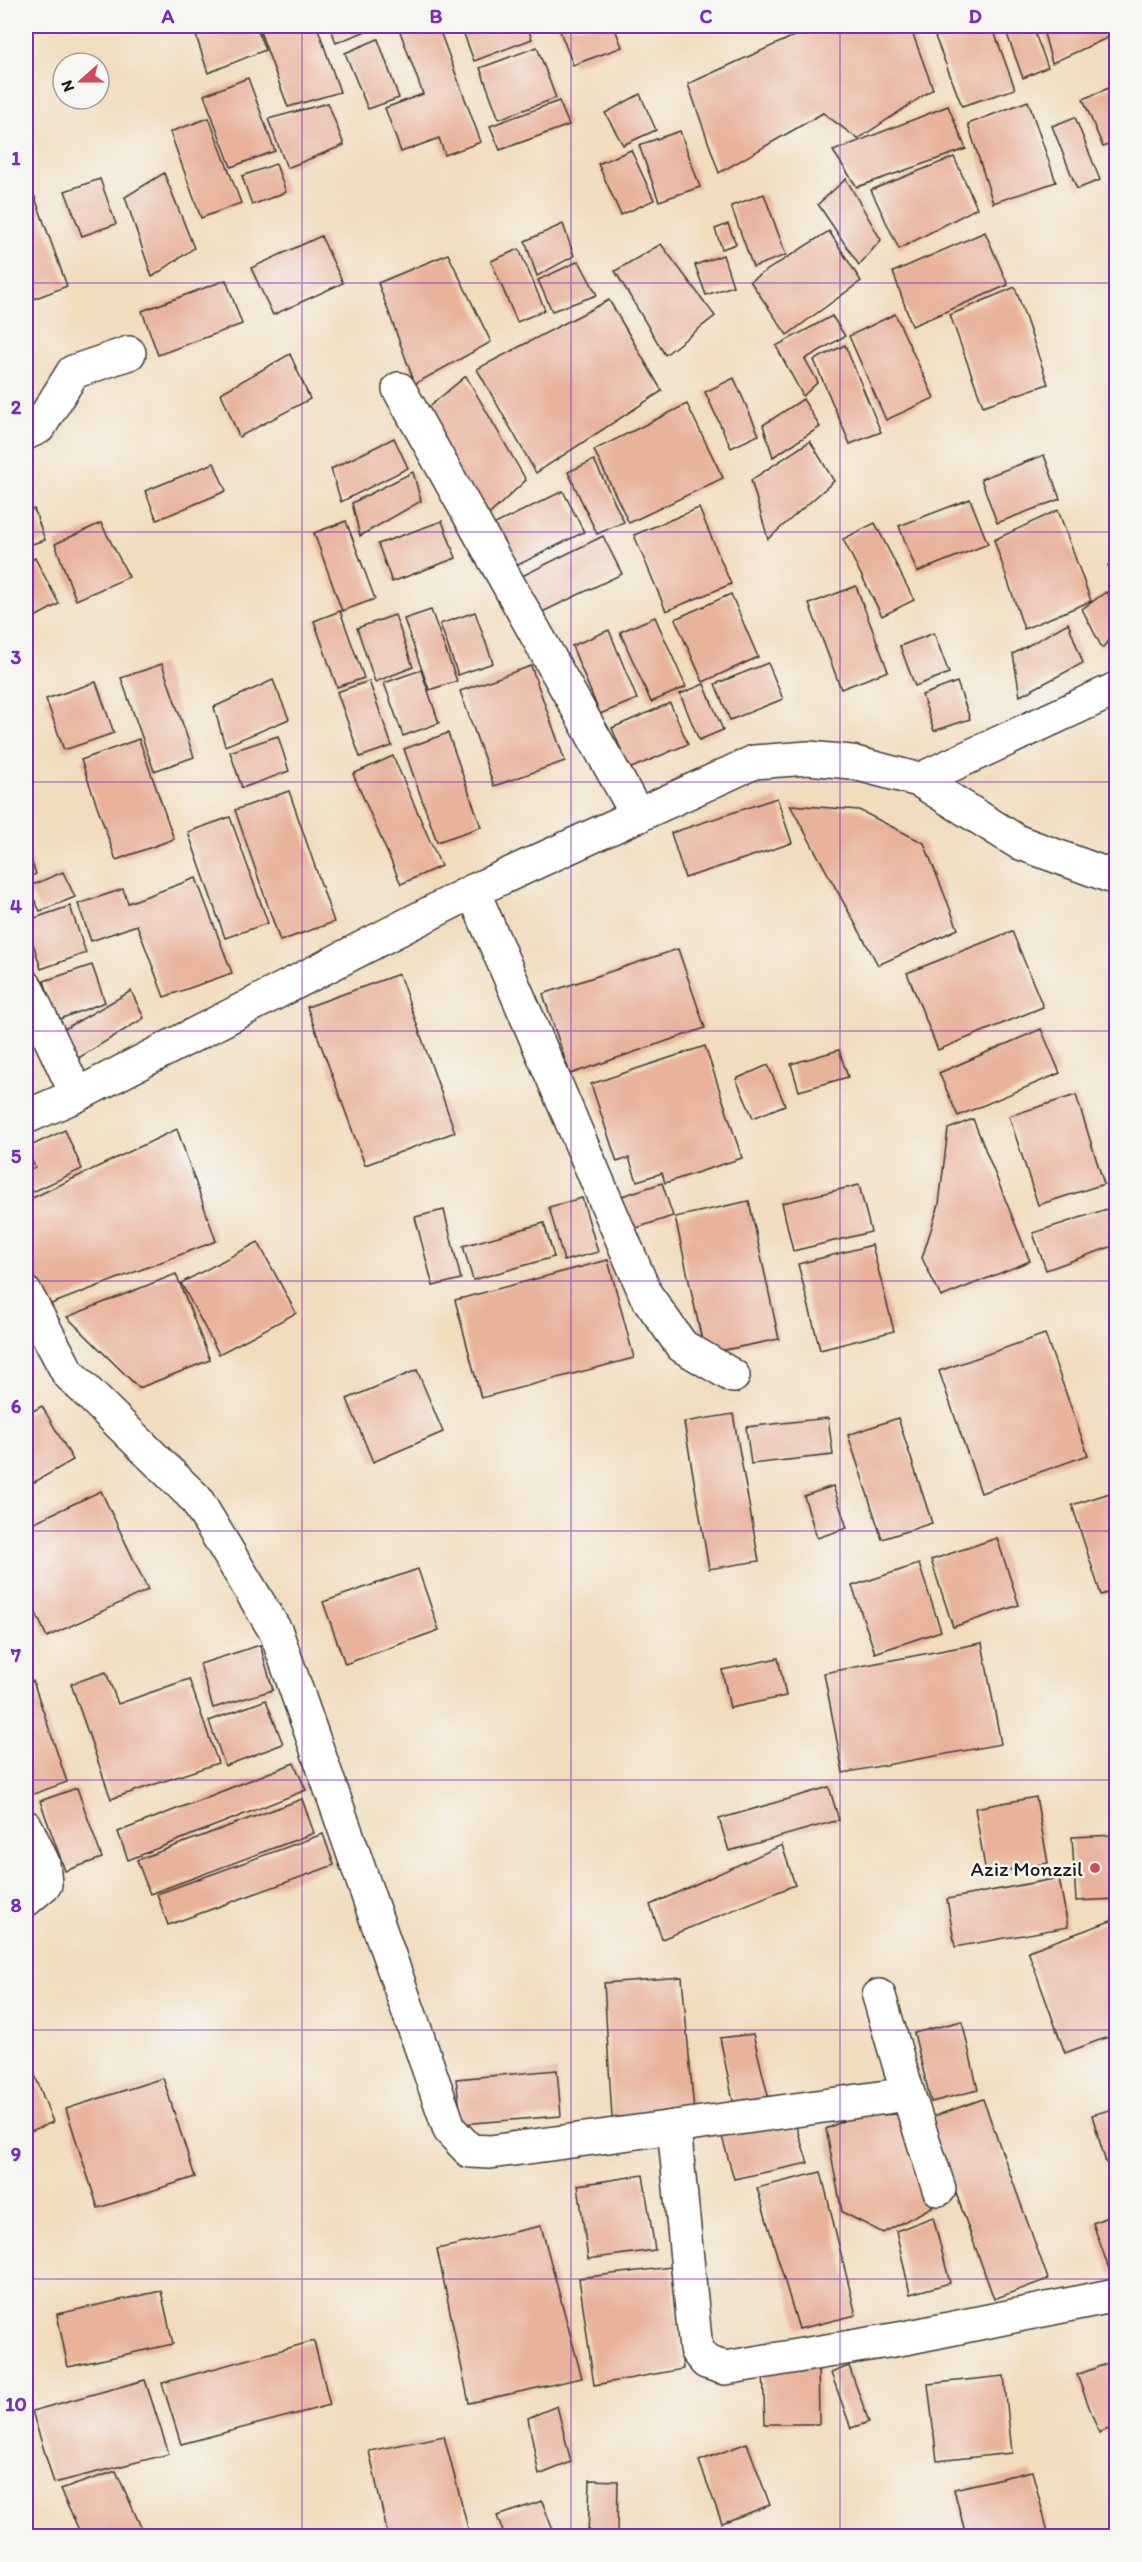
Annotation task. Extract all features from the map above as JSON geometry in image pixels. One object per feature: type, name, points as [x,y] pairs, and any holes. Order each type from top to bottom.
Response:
[{"type":"street","points":[[26,432],[39,428],[73,372],[129,353]]},
{"type":"street","points":[[399,389],[638,816]]},
{"type":"street","points":[[919,780],[1116,689]]},
{"type":"street","points":[[26,1117],[77,1095],[472,891],[754,762],[808,758],[852,762],[919,780],[1018,842],[1116,878]]},
{"type":"street","points":[[472,891],[646,1295],[682,1346],[733,1376]]},
{"type":"street","points":[[26,987],[77,1095]]},
{"type":"street","points":[[26,1294],[68,1373],[196,1499],[276,1632],[450,2130],[470,2151],[490,2151],[908,2094]]},
{"type":"street","points":[[26,1827],[43,1863],[45,1884],[26,1900]]},
{"type":"street","points":[[879,1996],[939,2189]]},
{"type":"street","points":[[674,2127],[696,2350],[706,2362],[725,2368],[736,2367],[905,2338],[1116,2295]]},
{"type":"building","points":[[193,26],[256,26],[265,50],[208,73]]},
{"type":"building","points":[[258,26],[317,26],[340,92],[288,107]]},
{"type":"building","points":[[330,26],[376,26],[376,27],[336,43]]},
{"type":"building","points":[[398,26],[438,26],[481,142],[445,155],[439,138],[401,152],[385,108],[423,94]]},
{"type":"building","points":[[461,26],[527,26],[532,39],[474,61]]},
{"type":"building","points":[[558,26],[614,26],[622,47],[573,65]]},
{"type":"building","points":[[816,26],[910,26],[933,89],[858,139],[823,113],[719,173],[688,84]]},
{"type":"building","points":[[931,26],[992,26],[1015,89],[962,106]]},
{"type":"building","points":[[1004,26],[1032,26],[1048,67],[1023,78]]},
{"type":"building","points":[[1042,26],[1116,26],[1116,34],[1052,63]]},
{"type":"building","points":[[378,39],[399,98],[368,109],[345,53]]},
{"type":"building","points":[[537,47],[556,98],[499,119],[480,68]]},
{"type":"building","points":[[248,78],[275,151],[231,167],[204,95]]},
{"type":"building","points":[[1116,85],[1116,141],[1103,147],[1083,99]]},
{"type":"building","points":[[640,94],[656,130],[623,145],[605,113]]},
{"type":"building","points":[[559,101],[569,125],[500,150],[490,126]]},
{"type":"building","points":[[1028,101],[1056,182],[993,203],[968,124]]},
{"type":"building","points":[[328,103],[344,145],[287,168],[268,119]]},
{"type":"building","points":[[948,106],[966,149],[857,187],[833,151]]},
{"type":"building","points":[[1075,117],[1100,180],[1077,189],[1052,126]]},
{"type":"building","points":[[209,118],[241,203],[201,218],[170,132]]},
{"type":"building","points":[[680,131],[700,187],[659,201],[639,145]]},
{"type":"building","points":[[631,150],[654,200],[621,215],[598,164]]},
{"type":"building","points":[[954,157],[977,208],[899,249],[871,190]]},
{"type":"building","points":[[276,164],[286,192],[252,205],[242,176]]},
{"type":"building","points":[[164,173],[194,248],[152,277],[125,197]]},
{"type":"building","points":[[100,179],[116,224],[82,236],[65,191]]},
{"type":"building","points":[[846,179],[881,240],[859,265],[818,204]]},
{"type":"building","points":[[764,194],[786,255],[753,267],[731,206]]},
{"type":"building","points":[[34,195],[67,286],[26,302],[26,198]]},
{"type":"building","points":[[563,224],[574,256],[537,276],[525,241]]},
{"type":"building","points":[[728,224],[736,244],[722,249],[715,229]]},
{"type":"building","points":[[829,231],[861,281],[787,335],[750,281]]},
{"type":"building","points":[[985,232],[1008,285],[912,326],[893,272]]},
{"type":"building","points":[[321,236],[343,283],[273,315],[251,268]]},
{"type":"building","points":[[661,244],[715,316],[665,355],[615,271]]},
{"type":"building","points":[[519,249],[545,310],[517,322],[491,261]]},
{"type":"building","points":[[448,254],[491,342],[415,384],[378,283]]},
{"type":"building","points":[[723,255],[733,286],[706,295],[695,265]]},
{"type":"building","points":[[579,261],[597,295],[552,311],[538,280]]},
{"type":"building","points":[[226,280],[242,324],[158,355],[142,311]]},
{"type":"building","points":[[1015,287],[1048,384],[983,406],[950,315]]},
{"type":"building","points":[[609,300],[662,391],[536,473],[477,369]]},
{"type":"building","points":[[895,314],[934,398],[886,420],[849,336]]},
{"type":"building","points":[[832,316],[845,336],[805,359],[818,382],[803,396],[776,346]]},
{"type":"building","points":[[845,345],[881,432],[850,444],[814,360]]},
{"type":"building","points":[[290,354],[310,399],[239,437],[221,393]]},
{"type":"building","points":[[466,376],[526,480],[478,525],[424,411]]},
{"type":"building","points":[[734,378],[759,435],[731,448],[705,392]]},
{"type":"building","points":[[803,399],[820,427],[773,457],[763,425]]},
{"type":"building","points":[[687,404],[723,478],[629,523],[594,450]]},
{"type":"building","points":[[394,438],[408,468],[341,502],[331,469]]},
{"type":"building","points":[[810,441],[834,481],[768,539],[751,480]]},
{"type":"building","points":[[1044,455],[1060,499],[997,523],[981,479]]},
{"type":"building","points":[[594,460],[624,522],[597,534],[568,472]]},
{"type":"building","points":[[214,463],[226,491],[157,520],[145,491]]},
{"type":"building","points":[[413,472],[421,501],[360,536],[352,503]]},
{"type":"building","points":[[563,491],[584,532],[510,569],[489,527]]},
{"type":"building","points":[[970,499],[988,544],[917,572],[899,526]]},
{"type":"building","points":[[699,508],[731,584],[666,611],[634,535]]},
{"type":"building","points":[[34,509],[45,540],[26,546],[26,512]]},
{"type":"building","points":[[1058,510],[1091,601],[1024,629],[994,540]]},
{"type":"building","points":[[346,521],[375,599],[342,611],[314,533]]},
{"type":"building","points":[[442,521],[456,558],[392,582],[378,544]]},
{"type":"building","points":[[101,523],[129,577],[76,600],[55,544]]},
{"type":"building","points":[[875,523],[914,600],[882,616],[843,539]]},
{"type":"building","points":[[603,536],[622,574],[538,614],[520,577]]},
{"type":"building","points":[[35,558],[59,604],[26,622],[26,563]]},
{"type":"building","points":[[1116,561],[1116,586],[1108,565]]},
{"type":"building","points":[[856,586],[888,671],[841,689],[809,604]]},
{"type":"building","points":[[1106,592],[1116,605],[1116,633],[1102,648],[1082,609]]},
{"type":"building","points":[[731,594],[758,657],[703,682],[675,619]]},
{"type":"building","points":[[431,610],[457,681],[429,690],[404,619]]},
{"type":"building","points":[[340,611],[364,678],[337,687],[314,621]]},
{"type":"building","points":[[475,612],[493,663],[458,675],[440,624]]},
{"type":"building","points":[[395,615],[413,667],[375,682],[357,628]]},
{"type":"building","points":[[655,617],[686,687],[651,702],[620,632]]},
{"type":"building","points":[[1068,623],[1083,663],[1020,696],[1013,654]]},
{"type":"building","points":[[609,630],[637,699],[600,714],[572,646]]},
{"type":"building","points":[[934,633],[949,673],[915,686],[900,646]]},
{"type":"building","points":[[768,663],[783,699],[730,720],[715,684]]},
{"type":"building","points":[[162,664],[194,757],[154,771],[121,678]]},
{"type":"building","points":[[531,666],[565,761],[494,786],[460,691]]},
{"type":"building","points":[[421,670],[439,723],[403,736],[384,683]]},
{"type":"building","points":[[273,680],[289,719],[225,746],[214,707]]},
{"type":"building","points":[[369,681],[392,746],[360,757],[337,692]]},
{"type":"building","points":[[96,682],[114,733],[64,750],[46,699]]},
{"type":"building","points":[[957,682],[970,719],[934,731],[922,695]]},
{"type":"building","points":[[704,684],[723,730],[699,740],[680,694]]},
{"type":"building","points":[[670,703],[688,744],[629,769],[612,728]]},
{"type":"building","points":[[448,733],[481,827],[437,842],[404,749]]},
{"type":"building","points":[[278,736],[289,771],[242,788],[230,752]]},
{"type":"building","points":[[139,739],[174,839],[116,860],[81,760]]},
{"type":"building","points":[[393,756],[441,866],[401,884],[353,774]]},
{"type":"building","points":[[289,791],[334,922],[280,941],[235,810]]},
{"type":"building","points":[[777,798],[792,843],[685,878],[671,833]]},
{"type":"building","points":[[790,805],[859,810],[924,843],[958,929],[878,965]]},
{"type":"building","points":[[230,817],[268,923],[225,938],[188,832]]},
{"type":"building","points":[[26,847],[36,874],[26,879]]},
{"type":"building","points":[[63,872],[75,897],[40,911],[28,887]]},
{"type":"building","points":[[196,878],[232,973],[164,997],[137,925],[91,941],[78,904],[123,889],[128,903]]},
{"type":"building","points":[[70,906],[86,953],[41,969],[26,921]]},
{"type":"building","points":[[1012,931],[1043,1007],[938,1050],[907,973]]},
{"type":"building","points":[[678,949],[705,1028],[570,1074],[543,994]]},
{"type":"building","points":[[92,965],[105,1002],[57,1020],[44,981]]},
{"type":"building","points":[[399,974],[455,1132],[365,1165],[307,1007]]},
{"type":"building","points":[[131,991],[144,1018],[72,1062],[54,1035]]},
{"type":"building","points":[[1041,1029],[1060,1073],[958,1116],[939,1073]]},
{"type":"building","points":[[705,1046],[742,1158],[665,1183],[662,1173],[637,1181],[629,1158],[617,1162],[591,1084]]},
{"type":"building","points":[[839,1050],[848,1077],[799,1091],[791,1064]]},
{"type":"building","points":[[768,1065],[785,1105],[753,1118],[736,1079]]},
{"type":"building","points":[[1076,1095],[1104,1184],[1038,1205],[1009,1116]]},
{"type":"building","points":[[973,1119],[1030,1261],[941,1297],[922,1258],[939,1204],[948,1129]]},
{"type":"building","points":[[177,1129],[216,1241],[46,1306],[26,1258],[26,1201]]},
{"type":"building","points":[[65,1130],[82,1169],[26,1195],[26,1171],[35,1167],[26,1148]]},
{"type":"building","points":[[662,1183],[673,1216],[627,1231],[616,1198]]},
{"type":"building","points":[[859,1185],[871,1232],[793,1251],[782,1203]]},
{"type":"building","points":[[582,1198],[598,1252],[564,1261],[549,1207]]},
{"type":"building","points":[[749,1201],[779,1339],[705,1354],[675,1217]]},
{"type":"building","points":[[1116,1206],[1116,1245],[1046,1270],[1033,1233]]},
{"type":"building","points":[[444,1210],[461,1279],[433,1286],[415,1217]]},
{"type":"building","points":[[544,1223],[554,1257],[473,1280],[463,1246]]},
{"type":"building","points":[[258,1242],[296,1313],[219,1354],[181,1283]]},
{"type":"building","points":[[872,1245],[894,1331],[820,1350],[798,1264]]},
{"type":"building","points":[[608,1260],[634,1358],[481,1398],[455,1300]]},
{"type":"building","points":[[176,1274],[210,1360],[139,1388],[67,1317]]},
{"type":"building","points":[[1045,1334],[1088,1455],[981,1493],[939,1371]]},
{"type":"building","points":[[417,1370],[443,1432],[373,1462],[347,1399]]},
{"type":"building","points":[[42,1406],[73,1460],[26,1487],[26,1415]]},
{"type":"building","points":[[733,1414],[759,1561],[709,1569],[684,1422]]},
{"type":"building","points":[[828,1418],[833,1455],[751,1464],[746,1427]]},
{"type":"building","points":[[898,1418],[932,1523],[882,1539],[848,1435]]},
{"type":"building","points":[[833,1486],[847,1528],[817,1538],[804,1496]]},
{"type":"building","points":[[101,1491],[148,1590],[47,1637],[26,1592],[26,1526]]},
{"type":"building","points":[[1116,1491],[1116,1590],[1101,1595],[1072,1505]]},
{"type":"building","points":[[997,1538],[1019,1605],[953,1627],[931,1560]]},
{"type":"building","points":[[919,1564],[941,1631],[875,1653],[852,1586]]},
{"type":"building","points":[[418,1569],[439,1630],[345,1664],[323,1602]]},
{"type":"building","points":[[982,1643],[1001,1744],[843,1773],[824,1673]]},
{"type":"building","points":[[260,1645],[273,1690],[213,1708],[200,1664]]},
{"type":"building","points":[[778,1658],[786,1696],[730,1708],[722,1670]]},
{"type":"building","points":[[106,1672],[118,1704],[189,1679],[218,1763],[111,1799],[71,1684]]},
{"type":"building","points":[[33,1681],[67,1782],[28,1796],[26,1684]]},
{"type":"building","points":[[266,1700],[283,1744],[225,1766],[209,1721]]},
{"type":"building","points":[[294,1763],[306,1790],[128,1860],[118,1832]]},
{"type":"building","points":[[829,1787],[839,1820],[729,1851],[719,1819]]},
{"type":"building","points":[[77,1788],[102,1858],[65,1871],[40,1801]]},
{"type":"building","points":[[1036,1797],[1048,1863],[986,1874],[975,1808]]},
{"type":"building","points":[[302,1799],[314,1833],[150,1894],[137,1860]]},
{"type":"building","points":[[323,1834],[334,1865],[168,1925],[157,1894]]},
{"type":"building","name":"Aziz Monzzil","points":[[1116,1835],[1116,1899],[1076,1901],[1072,1837]]},
{"type":"building","points":[[782,1845],[795,1885],[662,1939],[650,1905]]},
{"type":"building","points":[[1059,1878],[1068,1927],[955,1947],[947,1899]]},
{"type":"building","points":[[1116,1919],[1116,2034],[1065,2053],[1028,1951]]},
{"type":"building","points":[[682,1977],[694,2111],[612,2118],[604,1983]]},
{"type":"building","points":[[962,2021],[978,2090],[931,2102],[914,2033]]},
{"type":"building","points":[[753,2034],[770,2104],[734,2106],[720,2038]]},
{"type":"building","points":[[26,2052],[53,2122],[26,2133]]},
{"type":"building","points":[[557,2070],[561,2116],[462,2124],[456,2079]]},
{"type":"building","points":[[163,2078],[195,2177],[98,2208],[66,2109]]},
{"type":"building","points":[[983,2099],[1048,2279],[994,2299],[929,2118]]},
{"type":"building","points":[[1116,2108],[1116,2160],[1106,2163],[1092,2115]]},
{"type":"building","points":[[899,2114],[932,2207],[883,2233],[842,2212],[826,2129],[851,2117]]},
{"type":"building","points":[[793,2117],[808,2163],[734,2179],[721,2133]]},
{"type":"building","points":[[821,2172],[856,2315],[799,2329],[757,2188]]},
{"type":"building","points":[[643,2175],[655,2250],[588,2259],[578,2185]]},
{"type":"building","points":[[1116,2213],[1116,2274],[1111,2275],[1093,2223]]},
{"type":"building","points":[[933,2217],[950,2283],[910,2294],[896,2231]]},
{"type":"building","points":[[541,2226],[582,2378],[469,2403],[437,2249]]},
{"type":"building","points":[[671,2267],[683,2369],[594,2385],[579,2278]]},
{"type":"building","points":[[161,2291],[173,2344],[68,2367],[57,2314]]},
{"type":"building","points":[[314,2341],[330,2405],[181,2444],[162,2383]]},
{"type":"building","points":[[818,2358],[819,2424],[765,2424],[763,2370]]},
{"type":"building","points":[[1116,2360],[1116,2426],[1099,2433],[1077,2375]]},
{"type":"building","points":[[849,2366],[869,2422],[851,2428],[831,2373]]},
{"type":"building","points":[[1004,2376],[1012,2453],[937,2461],[928,2384]]},
{"type":"building","points":[[145,2380],[169,2454],[54,2483],[32,2411]]},
{"type":"building","points":[[557,2406],[571,2462],[539,2475],[528,2418]]},
{"type":"building","points":[[444,2436],[470,2536],[388,2536],[369,2451]]},
{"type":"building","points":[[747,2443],[770,2505],[722,2523],[699,2461]]},
{"type":"building","points":[[116,2471],[145,2536],[82,2536],[60,2490]]},
{"type":"building","points":[[1032,2471],[1049,2536],[966,2536],[954,2489]]},
{"type":"building","points":[[590,2480],[618,2481],[617,2536],[588,2536]]},
{"type":"building","points":[[542,2501],[555,2536],[505,2536],[497,2516]]},
{"type":"place","name":"Aziz Monzzil","points":[[1095,1868]]}]
